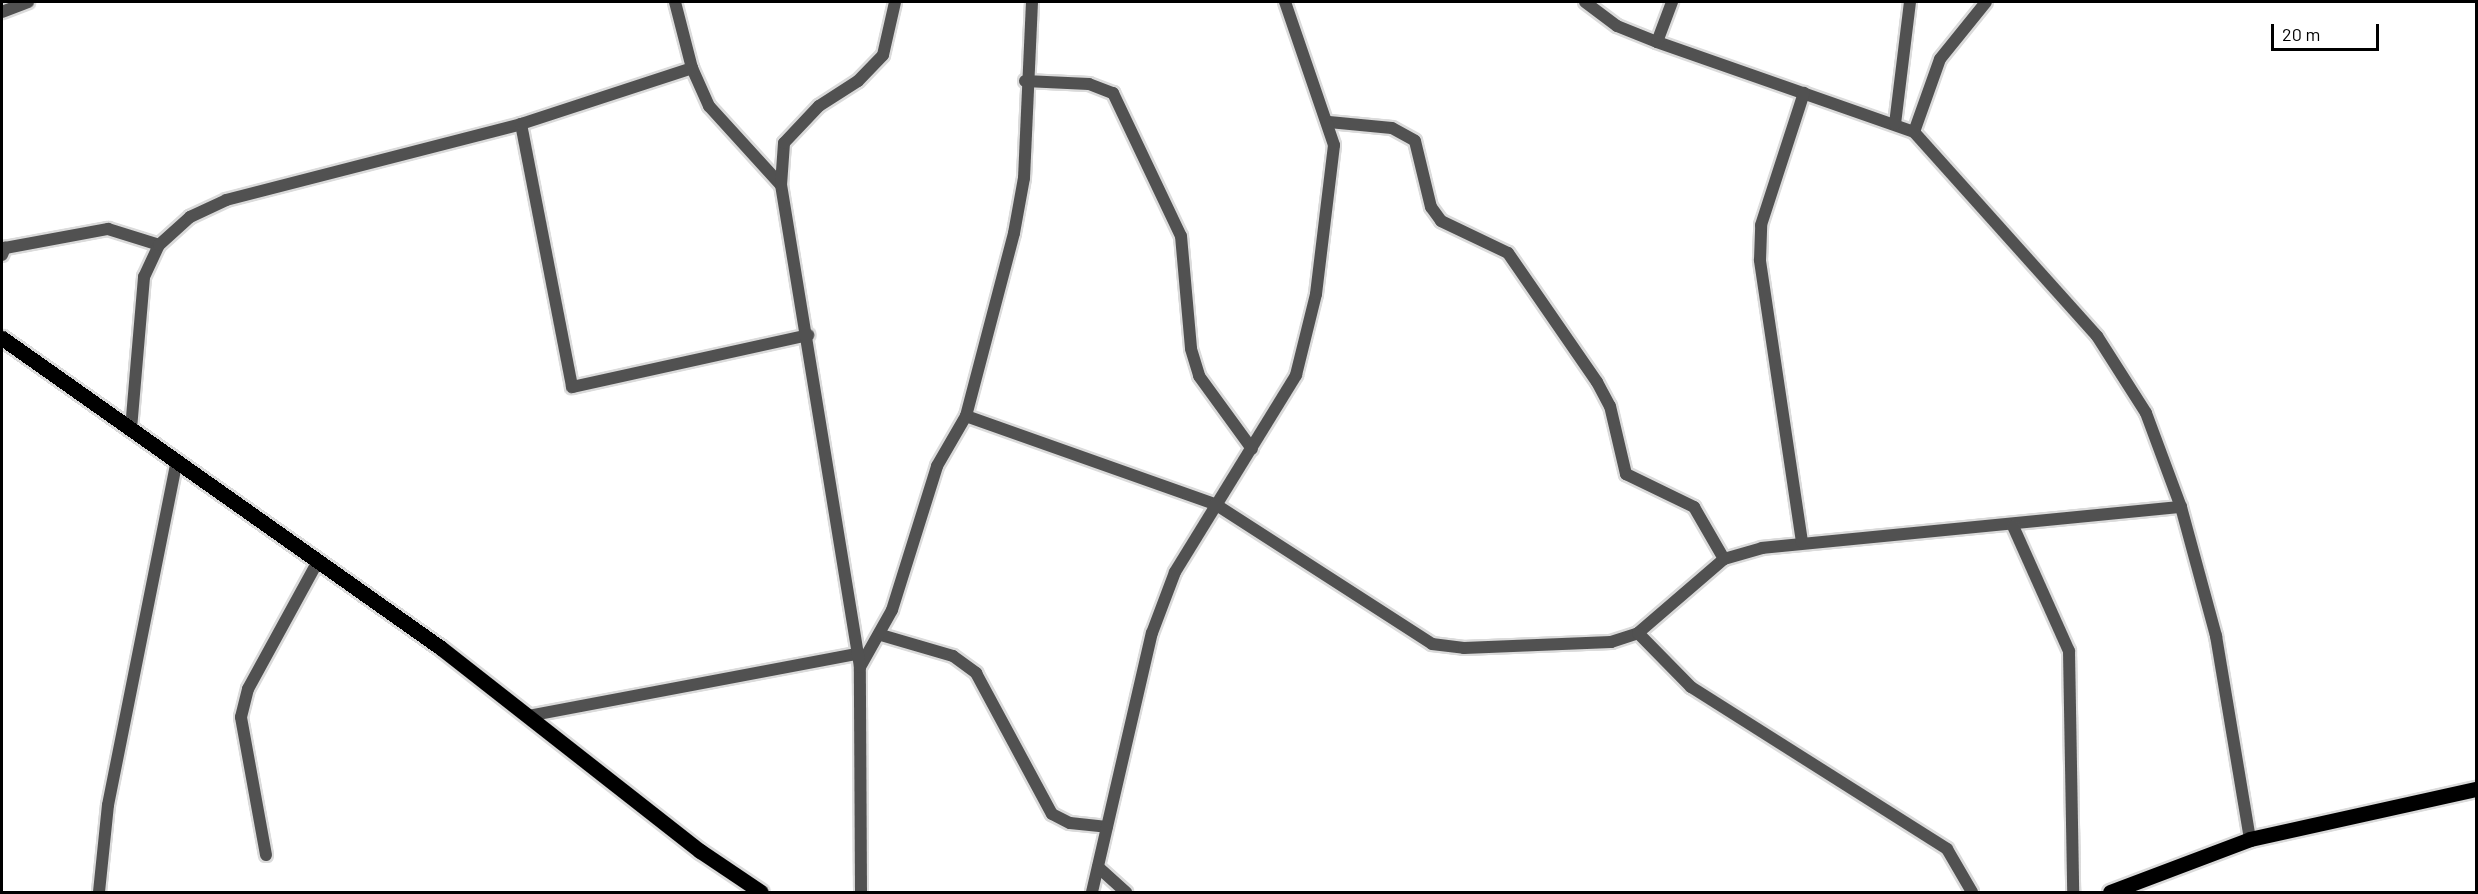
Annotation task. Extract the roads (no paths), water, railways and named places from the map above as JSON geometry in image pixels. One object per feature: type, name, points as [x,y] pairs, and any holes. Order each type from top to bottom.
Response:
[{"type":"main road","points":[[2,338],[318,561],[761,892]]},
{"type":"main road","points":[[2110,892],[2250,839],[2476,789]]},
{"type":"street","points":[[2,12],[28,2]]},
{"type":"street","points":[[675,2],[692,68],[709,106],[781,186]]},
{"type":"street","points":[[861,892],[860,667],[856,654],[808,335],[781,186],[784,143],[819,106],[858,81],[882,55],[895,2]]},
{"type":"street","points":[[860,667],[881,634],[937,466],[966,416],[1014,233],[1024,178],[1025,81],[1032,2]]},
{"type":"street","points":[[1092,892],[1152,633],[1175,572],[1296,375],[1316,294],[1333,186],[1329,122],[1285,2]]},
{"type":"street","points":[[1585,2],[1617,26],[1657,42],[1914,132],[2097,336],[2146,413],[2181,507],[2216,636],[2250,839]]},
{"type":"street","points":[[1657,42],[1672,2]]},
{"type":"street","points":[[1894,124],[1910,2]]},
{"type":"street","points":[[1914,132],[1940,59],[1986,2]]},
{"type":"street","points":[[131,429],[144,277],[159,245],[190,217],[226,200],[521,124],[692,68]]},
{"type":"street","points":[[1025,81],[1089,84],[1113,93],[1181,236],[1191,349],[1199,376],[1252,449]]},
{"type":"street","points":[[1802,542],[1760,260],[1761,225],[1804,93]]},
{"type":"street","points":[[1329,122],[1392,128],[1415,141],[1431,207],[1441,221],[1508,253],[1597,382],[1610,406],[1626,474],[1694,507],[1724,559]]},
{"type":"street","points":[[521,124],[572,387],[808,335]]},
{"type":"street","points":[[2,255],[5,248],[108,229],[159,245]]},
{"type":"street","points":[[966,416],[1215,504],[1432,644],[1464,648],[1599,642],[1638,633],[1724,559],[1802,542],[2013,525],[2181,507]]},
{"type":"street","points":[[99,892],[108,805],[177,461]]},
{"type":"street","points":[[2013,525],[2069,651],[2073,892]]},
{"type":"street","points":[[266,855],[241,717],[248,689],[318,561]]},
{"type":"street","points":[[1638,633],[1691,687],[1947,849],[1972,892]]},
{"type":"street","points":[[881,634],[953,656],[976,673],[1052,814],[1070,823],[1107,827]]},
{"type":"street","points":[[528,716],[856,654]]},
{"type":"street","points":[[1098,867],[1126,892]]}]
